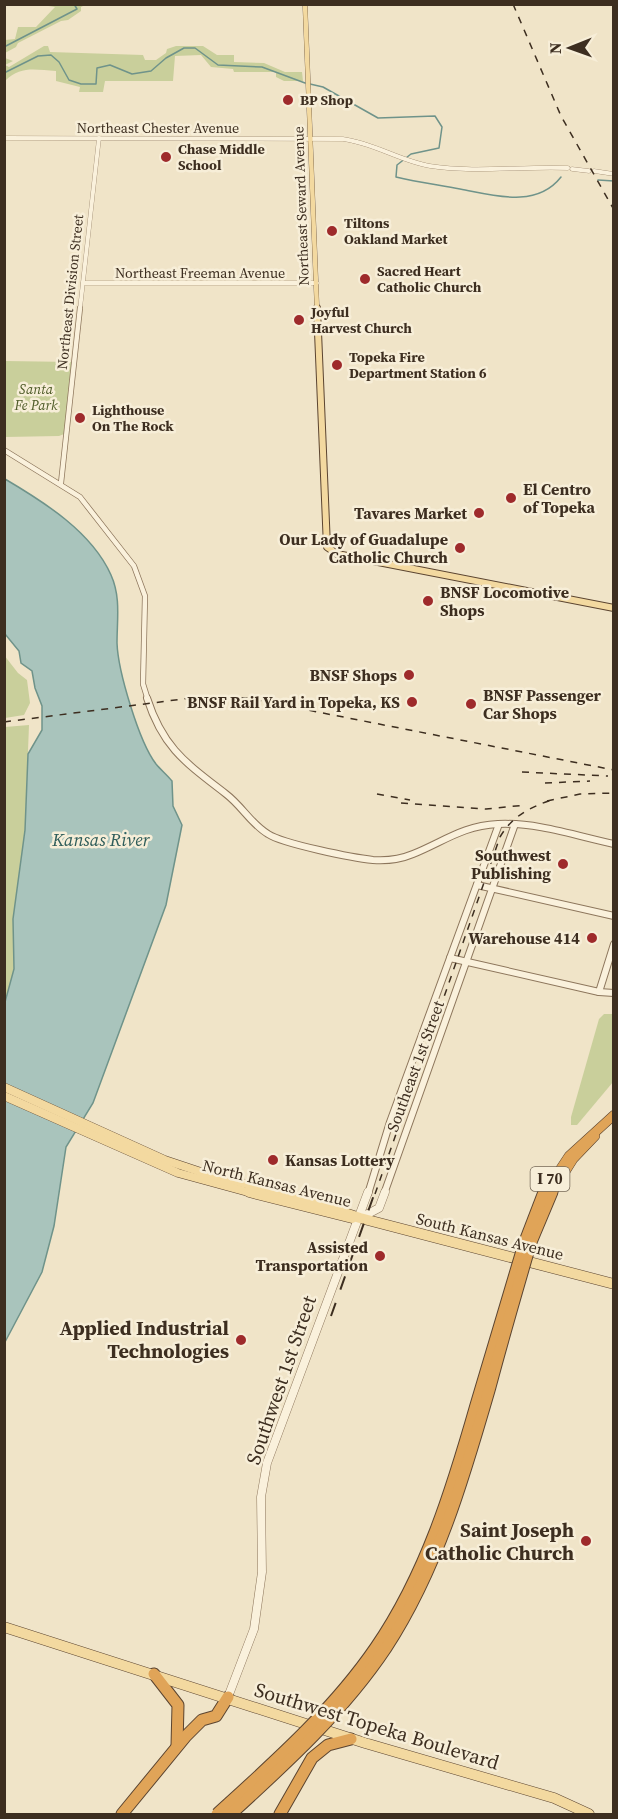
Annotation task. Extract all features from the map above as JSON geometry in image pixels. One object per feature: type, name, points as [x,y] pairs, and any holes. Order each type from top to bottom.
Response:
[{"type":"highway","name":"I 70","points":[[217,1815],[297,1742],[325,1712],[376,1646],[400,1609],[428,1554],[441,1520],[536,1204],[563,1160],[614,1115]]},
{"type":"highway","name":"I 70","points":[[231,1815],[306,1745],[336,1712],[386,1648],[410,1609],[435,1557],[456,1503],[541,1212],[563,1170],[599,1128],[614,1122]]},
{"type":"highway","points":[[154,1674],[178,1705],[177,1746]]},
{"type":"highway","points":[[122,1815],[177,1746],[202,1720],[216,1716],[228,1698]]},
{"type":"highway","points":[[280,1815],[312,1758],[328,1745],[351,1738]]},
{"type":"main road","name":"Northeast Seward Avenue","points":[[305,4],[329,550],[337,554],[614,608]]},
{"type":"main road","name":"North Kansas Avenue","points":[[4,1087],[167,1160],[340,1217],[360,1218]]},
{"type":"main road","name":"North Kansas Avenue","points":[[4,1096],[178,1173],[264,1193]]},
{"type":"main road","name":"South Kansas Avenue","points":[[360,1218],[614,1284]]},
{"type":"main road","name":"Southwest Topeka Boulevard","points":[[4,1627],[351,1738],[554,1798],[589,1815]]},
{"type":"street","name":"Northeast Chester Avenue","points":[[4,138],[311,139],[367,143],[410,161],[448,168],[570,169],[614,174]]},
{"type":"street","name":"Northeast Division Street","points":[[61,483],[99,138]]},
{"type":"street","name":"Northeast Freeman Avenue","points":[[83,283],[317,283]]},
{"type":"street","points":[[4,450],[77,494],[98,517],[134,566],[141,581],[145,604],[142,674],[148,706],[159,730],[181,757],[198,773],[237,802],[263,832],[277,839],[373,861],[402,858],[421,852],[464,829],[499,824],[514,824],[614,844]]},
{"type":"street","name":"Southeast 1st Street","points":[[360,1218],[390,1122],[499,824]]},
{"type":"street","name":"Southeast 1st Street","points":[[360,1218],[379,1208],[514,824]]},
{"type":"street","points":[[477,885],[614,916]]},
{"type":"street","points":[[599,992],[614,944]]},
{"type":"street","points":[[450,958],[599,992],[614,993]]},
{"type":"street","name":"Southwest 1st Street","points":[[228,1698],[255,1629],[262,1572],[260,1514],[266,1469],[338,1268],[360,1218]]},
{"type":"green space","points":[[42,5],[85,5],[81,7],[81,11],[68,20],[61,21],[18,43],[16,47],[5,53],[5,40],[15,39],[18,27],[36,27],[55,7]]},
{"type":"green space","points":[[44,46],[48,46],[50,52],[143,55],[145,60],[156,60],[166,53],[167,49],[176,46],[203,46],[217,55],[234,55],[234,62],[264,63],[285,72],[302,72],[303,81],[284,81],[276,77],[276,72],[234,72],[233,69],[211,67],[201,55],[175,56],[173,81],[105,81],[103,92],[79,92],[80,87],[56,81],[56,71],[23,71],[5,81],[5,65],[9,67]]},
{"type":"green space","points":[[5,58],[13,61],[5,65]]},
{"type":"green space","name":"Santa Fe Park","points":[[5,361],[73,362],[64,434],[5,437]]},
{"type":"green space","points":[[4,655],[18,673],[27,680],[30,703],[24,715],[5,718]]},
{"type":"green space","points":[[29,725],[25,830],[13,919],[14,969],[5,1002],[5,727]]},
{"type":"green space","points":[[604,1014],[613,1014],[613,1082],[577,1125],[571,1125],[571,1117],[599,1019]]},
{"type":"water","name":"Kansas River","points":[[5,479],[66,520],[103,559],[114,583],[117,600],[118,655],[125,688],[149,754],[172,781],[173,806],[182,825],[166,905],[93,1103],[66,1147],[54,1226],[42,1272],[5,1342],[5,1002],[14,969],[13,919],[25,830],[28,754],[42,730],[42,706],[32,671],[21,663],[19,651],[5,634]]},
{"type":"waterway","points":[[4,47],[77,9],[74,4]]},
{"type":"waterway","points":[[4,73],[38,56],[51,55],[59,62],[69,80],[81,84],[96,84],[97,68],[110,65],[132,74],[151,71],[166,58],[184,48],[195,48],[218,65],[262,67],[305,83]]},
{"type":"waterway","points":[[310,84],[323,87],[378,118],[435,116],[442,127],[439,148],[411,154],[397,165],[396,177],[514,197],[539,193],[551,187],[561,177]]},
{"type":"waterway","points":[[598,180],[614,181]]},
{"type":"railway","points":[[513,4],[561,116],[614,210]]},
{"type":"railway","points":[[4,722],[191,698],[246,698],[614,770]]},
{"type":"railway","points":[[522,772],[608,776]]},
{"type":"railway","points":[[545,783],[590,781]]},
{"type":"railway","points":[[551,800],[580,794],[614,793]]},
{"type":"railway","points":[[377,794],[410,800]]},
{"type":"railway","points":[[375,1194],[500,837],[517,817],[551,800]]},
{"type":"railway","points":[[401,803],[486,809],[526,805]]},
{"type":"railway","points":[[331,1316],[375,1192]]},
{"type":"place","name":"BP Shop","points":[[288,100]]},
{"type":"place","name":"Chase Middle School","points":[[166,157]]},
{"type":"place","name":"Tiltons Oakland Market","points":[[332,231]]},
{"type":"place","name":"Sacred Heart Catholic Church","points":[[365,279]]},
{"type":"place","name":"Joyful Harvest Church","points":[[299,320]]},
{"type":"place","name":"Topeka Fire Department Station 6","points":[[337,365]]},
{"type":"place","name":"Lighthouse On The Rock","points":[[80,418]]},
{"type":"place","name":"El Centro of Topeka","points":[[511,498]]},
{"type":"place","name":"Tavares Market","points":[[479,513]]},
{"type":"place","name":"Our Lady of Guadalupe Catholic Church","points":[[460,548]]},
{"type":"place","name":"BNSF Locomotive Shops","points":[[428,601]]},
{"type":"place","name":"BNSF Shops","points":[[409,675]]},
{"type":"place","name":"BNSF Rail Yard in Topeka, KS","points":[[412,702]]},
{"type":"place","name":"BNSF Passenger Car Shops","points":[[471,704]]},
{"type":"place","name":"Southwest Publishing","points":[[563,864]]},
{"type":"place","name":"Warehouse 414","points":[[592,938]]},
{"type":"place","name":"Kansas Lottery","points":[[273,1160]]},
{"type":"place","name":"Assisted Transportation","points":[[380,1256]]},
{"type":"place","name":"Applied Industrial Technologies","points":[[241,1340]]},
{"type":"place","name":"Saint Joseph Catholic Church","points":[[586,1541]]}]
